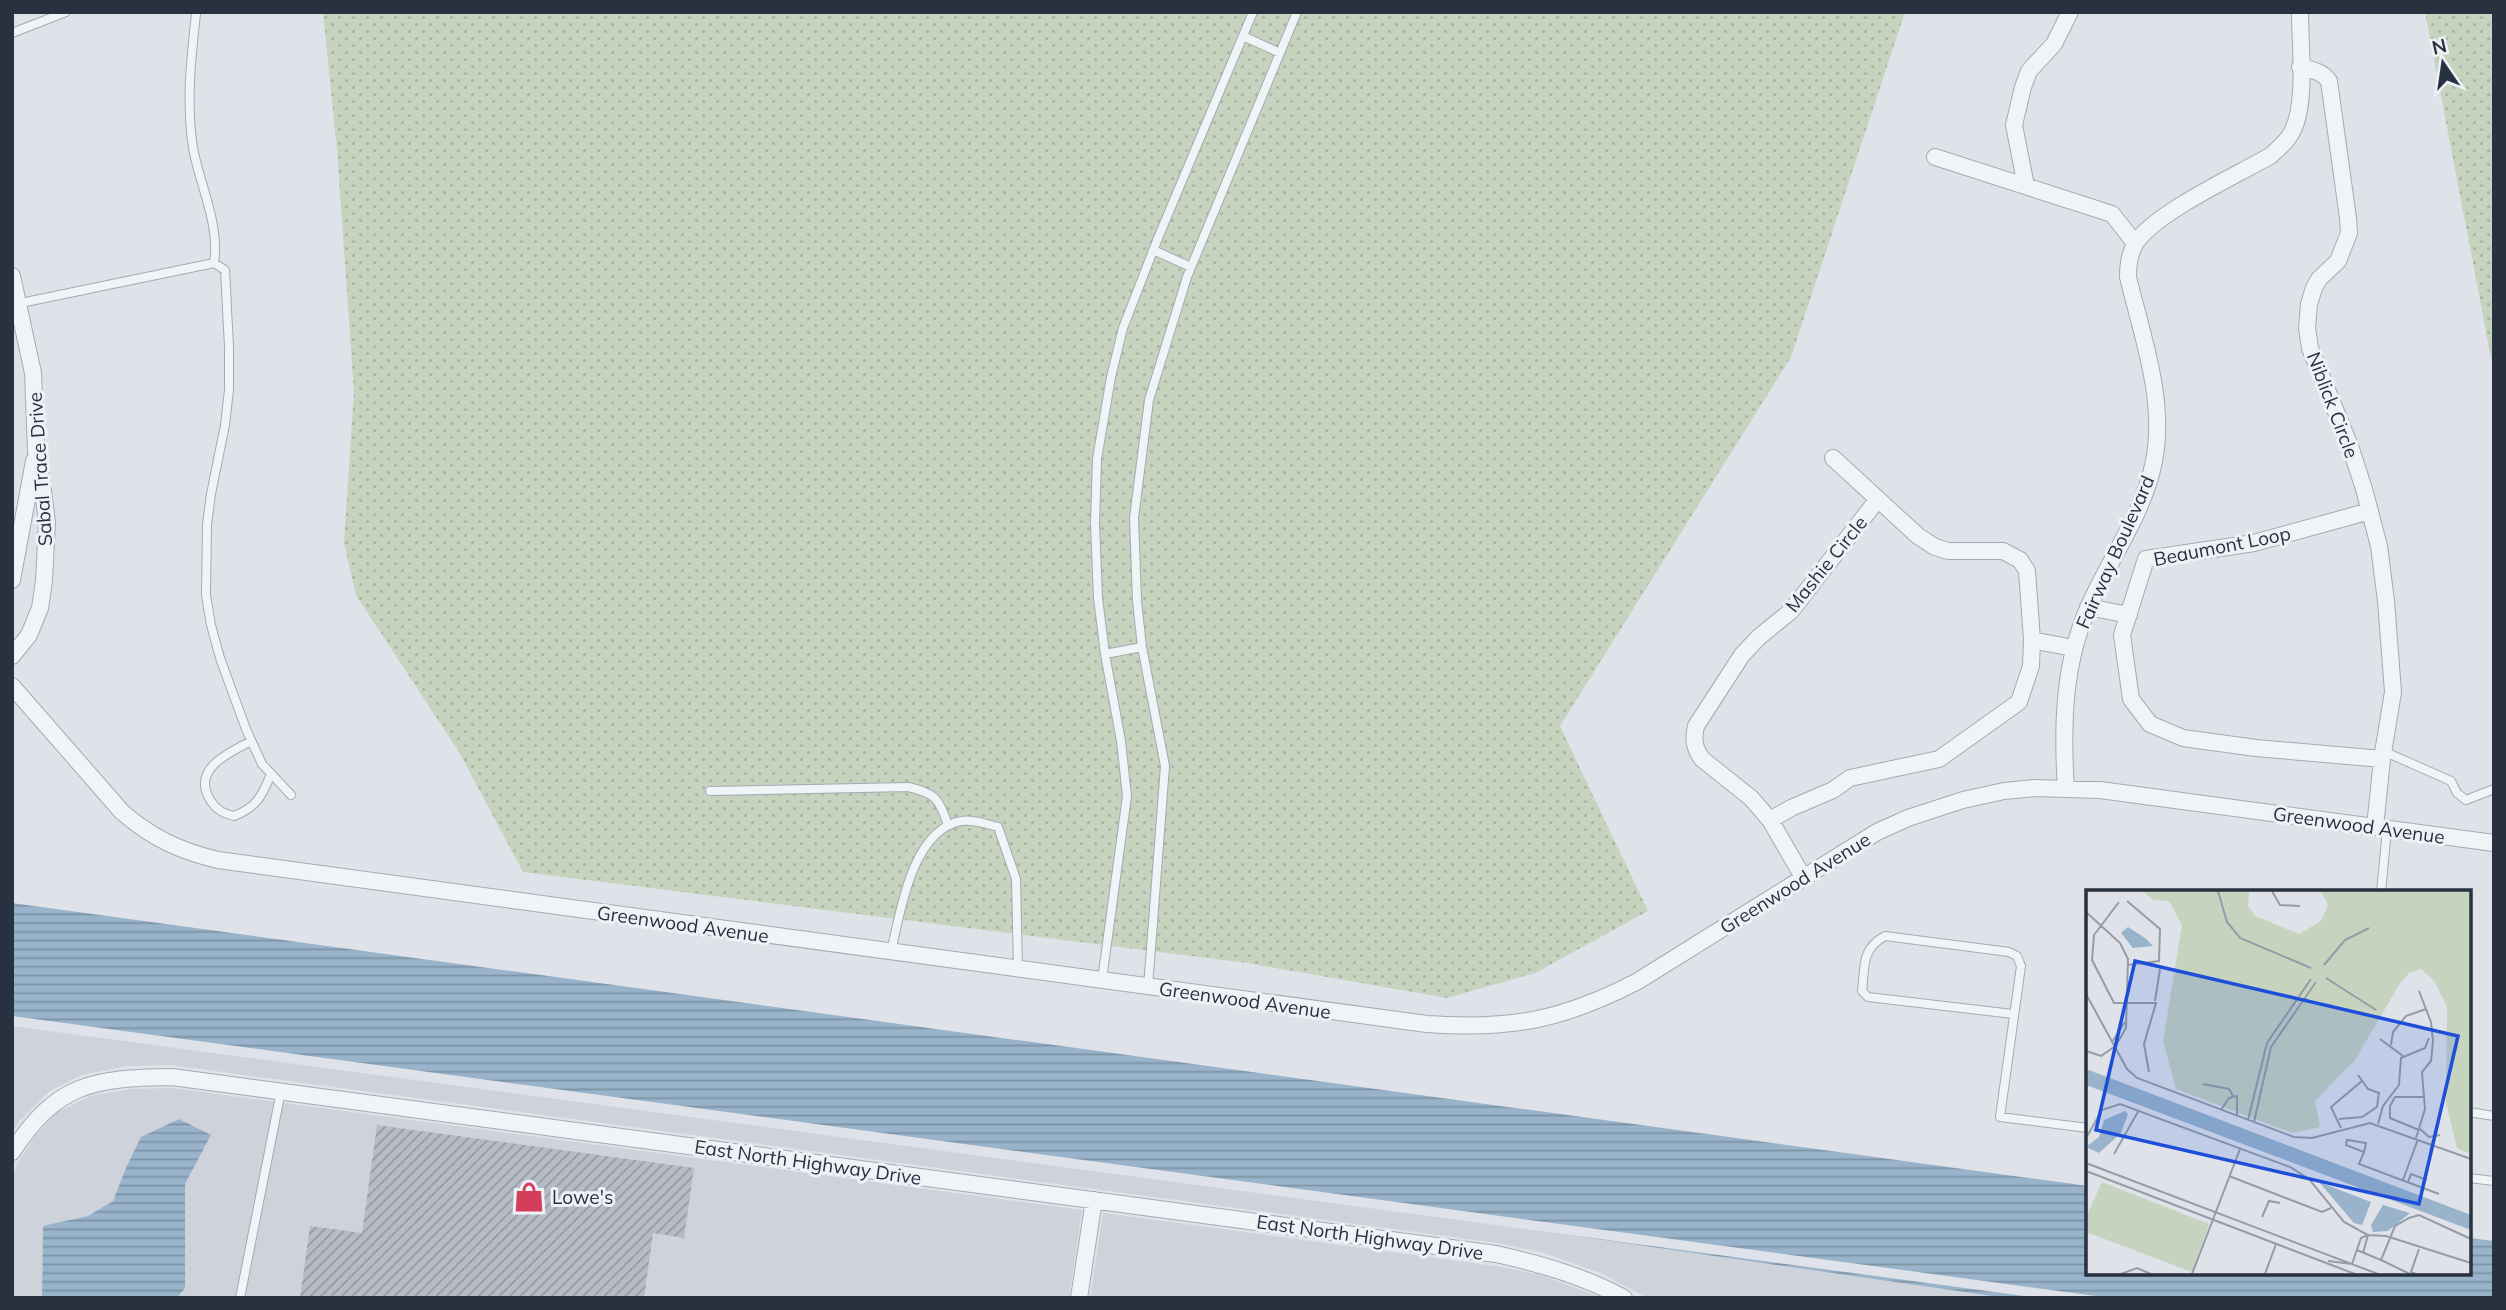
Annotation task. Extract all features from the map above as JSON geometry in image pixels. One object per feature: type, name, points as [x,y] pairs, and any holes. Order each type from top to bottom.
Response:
[{"type":"street","points":[[2026,186],[2014,125],[2023,87],[2029,71],[2054,44],[2070,12]]},
{"type":"street","points":[[1935,158],[2112,214],[2135,243],[2155,221],[2270,156],[2283,145],[2300,112],[2300,12]]},
{"type":"street","name":"Niblick Circle","points":[[2300,67],[2319,71],[2329,81],[2348,218],[2349,233],[2338,261],[2319,279],[2314,288],[2306,328],[2310,348],[2350,446],[2379,546],[2393,692],[2383,755],[2381,828]]},
{"type":"street","name":"Fairway Boulevard","points":[[2066,789],[2065,700],[2073,648],[2088,607],[2144,497],[2154,461],[2157,406],[2128,277],[2128,264],[2135,243]]},
{"type":"street","name":"Sabal Trace Drive","points":[[12,276],[15,304],[33,373],[36,452],[46,512],[44,581],[40,608],[29,635],[12,656]]},
{"type":"street","points":[[12,580],[36,452]]},
{"type":"street","name":"Mashie Circle","points":[[1770,820],[1833,790],[1850,778],[1939,760],[2019,702],[2031,666],[2027,571],[2020,560],[2003,551],[1948,551],[1935,547],[1918,536],[1833,458]]},
{"type":"street","name":"Mashie Circle","points":[[1803,877],[1770,820],[1751,798],[1702,760],[1696,751],[1693,738],[1696,726],[1742,655],[1791,611],[1878,499]]},
{"type":"street","name":"Beaumont Loop","points":[[2370,511],[2254,543],[2146,559],[2122,635],[2131,699],[2150,724],[2183,738],[2256,748],[2383,755]]},
{"type":"street","points":[[2088,607],[2129,615]]},
{"type":"street","points":[[2032,640],[2073,648]]},
{"type":"street","name":"Greenwood Avenue","points":[[12,686],[122,812],[161,841],[191,854],[218,860],[891,952],[1427,1024],[1469,1027],[1504,1026],[1538,1020],[1601,1000],[1638,981],[1877,832],[1934,808],[2004,791],[2035,788],[2100,790],[2494,843]]},
{"type":"street","name":"East North Highway Drive","points":[[12,1152],[28,1127],[52,1102],[86,1085],[129,1077],[172,1076],[1496,1254],[1543,1264],[1599,1284],[1624,1298]]},
{"type":"street","points":[[1079,1298],[1094,1200]]},
{"type":"lane","points":[[12,33],[66,12]]},
{"type":"lane","points":[[1102,980],[1127,796],[1121,741],[1105,654],[1098,586],[1095,524],[1097,459],[1111,377],[1123,328],[1253,12]]},
{"type":"lane","points":[[1148,986],[1165,766],[1142,647],[1137,601],[1134,518],[1149,400],[1191,267],[1297,12]]},
{"type":"lane","points":[[196,14],[190,65],[193,144],[213,223],[217,247],[214,263]]},
{"type":"lane","points":[[1243,36],[1280,53]]},
{"type":"lane","points":[[1153,250],[1191,267]]},
{"type":"lane","points":[[15,304],[214,263],[225,270],[229,368],[225,425],[212,484],[207,525],[206,595],[220,658],[251,741],[262,764],[291,795]]},
{"type":"lane","points":[[1105,654],[1142,647]]},
{"type":"lane","points":[[251,741],[221,757],[207,771],[204,789],[210,801],[216,809],[234,816],[250,810],[271,774]]},
{"type":"lane","points":[[2383,755],[2451,781],[2457,793],[2466,800],[2494,789]]},
{"type":"lane","points":[[710,791],[908,788],[930,792],[942,806],[948,825]]},
{"type":"lane","points":[[891,952],[908,879],[926,846],[948,825],[963,820],[978,821],[998,827],[1016,879],[1018,969]]},
{"type":"lane","points":[[2381,828],[2381,890]]},
{"type":"lane","points":[[2013,1014],[1868,997],[1863,991],[1866,956],[1871,945],[1885,936],[2009,952],[2017,956],[2021,966],[2000,1117],[2086,1128]]},
{"type":"lane","points":[[240,1298],[281,1091]]},
{"type":"lane","points":[[2471,1112],[2494,1116]]},
{"type":"lane","points":[[2471,1178],[2494,1181]]},
{"type":"shaded area","points":[[12,1026],[1548,1232],[2006,1298],[1647,1298],[1603,1274],[1545,1253],[1497,1243],[171,1065],[127,1066],[81,1075],[48,1092],[12,1132]]},
{"type":"shaded area","points":[[172,1088],[1082,1210],[1069,1298],[177,1298],[185,1288],[185,1184],[211,1135],[125,1169],[113,1201],[88,1216],[43,1227],[42,1298],[12,1298],[12,1180],[17,1164],[36,1135],[58,1112],[90,1096],[130,1089]]},
{"type":"shaded area","points":[[1103,1213],[1495,1266],[1541,1275],[1602,1298],[1090,1298]]},
{"type":"green space","points":[[323,12],[1905,12],[1791,357],[1560,726],[1648,911],[1535,973],[1447,998],[1247,963],[523,872],[459,752],[356,595],[344,543],[354,392],[337,150]]},
{"type":"green space","points":[[2425,12],[2494,12],[2494,373]]},
{"type":"water","points":[[12,903],[2086,1186],[2086,1275],[2471,1275],[2471,1238],[2494,1241],[2494,1298],[2111,1298],[12,1016]]},
{"type":"water","points":[[179,1119],[211,1135],[185,1184],[185,1288],[177,1298],[42,1298],[43,1226],[88,1216],[113,1201],[141,1137]]},
{"type":"water","points":[[1548,1232],[2039,1298],[2006,1298]]},
{"type":"building","name":"Lowe's","points":[[377,1125],[694,1168],[684,1238],[653,1233],[644,1298],[300,1298],[310,1226],[362,1233]]},
{"type":"place","name":"Lowe's","points":[[529,1197]]}]
